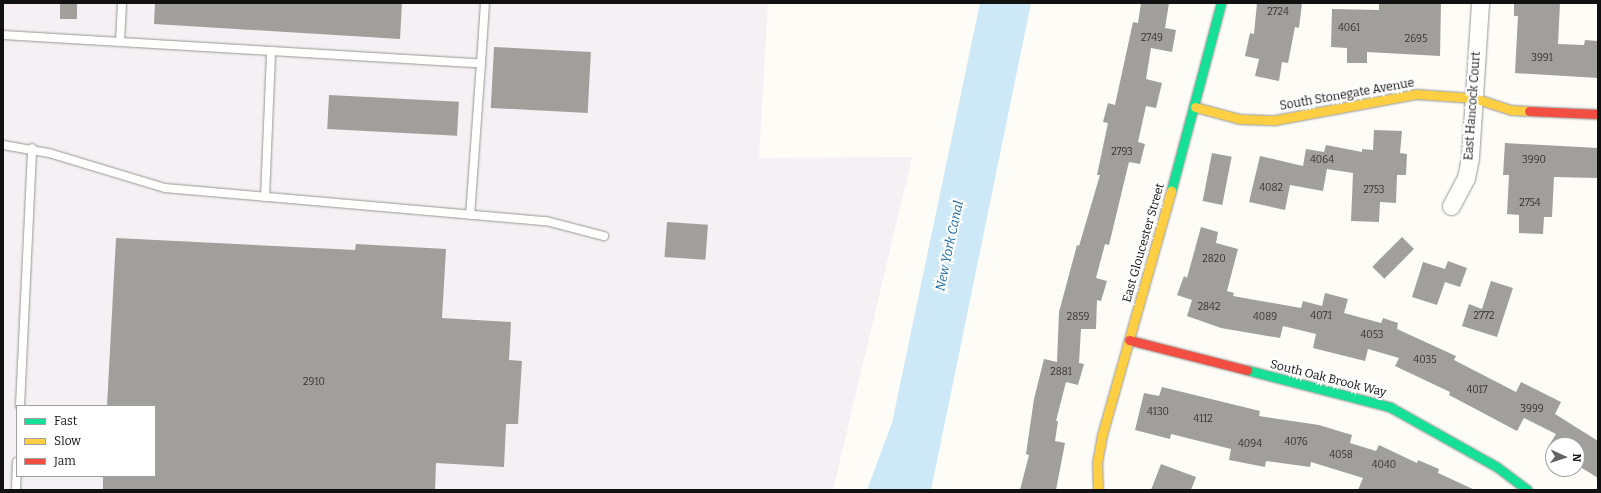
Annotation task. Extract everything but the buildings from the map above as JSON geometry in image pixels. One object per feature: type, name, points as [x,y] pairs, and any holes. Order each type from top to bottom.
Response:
[{"type":"street","name":"East Gloucester Street","points":[[1098,490],[1098,463],[1102,435],[1195,107],[1221,3]]},
{"type":"street","name":"East Hancock Court","points":[[1451,206],[1466,178],[1470,158],[1480,3]]},
{"type":"street","name":"South Stonegate Avenue","points":[[1195,107],[1240,119],[1275,120],[1416,94],[1474,98],[1511,110],[1598,114]]},
{"type":"street","name":"South Oak Brook Way","points":[[1129,340],[1390,407],[1497,467],[1527,490]]},
{"type":"lane","points":[[120,42],[122,3]]},
{"type":"lane","points":[[470,215],[484,3]]},
{"type":"lane","points":[[3,35],[481,63]]},
{"type":"lane","points":[[265,197],[271,51]]},
{"type":"lane","points":[[3,146],[32,148],[146,184],[265,197],[546,221],[604,236]]},
{"type":"lane","points":[[20,405],[32,148]]},
{"type":"lane","points":[[16,477],[16,490]]},
{"type":"shaded area","points":[[3,3],[768,3],[759,158],[912,157],[833,490],[3,490]]},
{"type":"water","name":"New York Canal","points":[[980,3],[1031,3],[931,490],[867,490],[892,423]]},
{"type":"traffic: fast","points":[[1171,191],[1221,3]]},
{"type":"traffic: fast","points":[[1247,370],[1390,407],[1497,467],[1527,490]]},
{"type":"traffic: slow","points":[[1195,107],[1240,119],[1275,120],[1416,94],[1474,98],[1511,110],[1529,111]]},
{"type":"traffic: slow","points":[[1098,490],[1097,463],[1102,435],[1171,191]]},
{"type":"traffic: jam","points":[[1529,111],[1598,114]]},
{"type":"traffic: jam","points":[[1129,340],[1247,370]]}]
